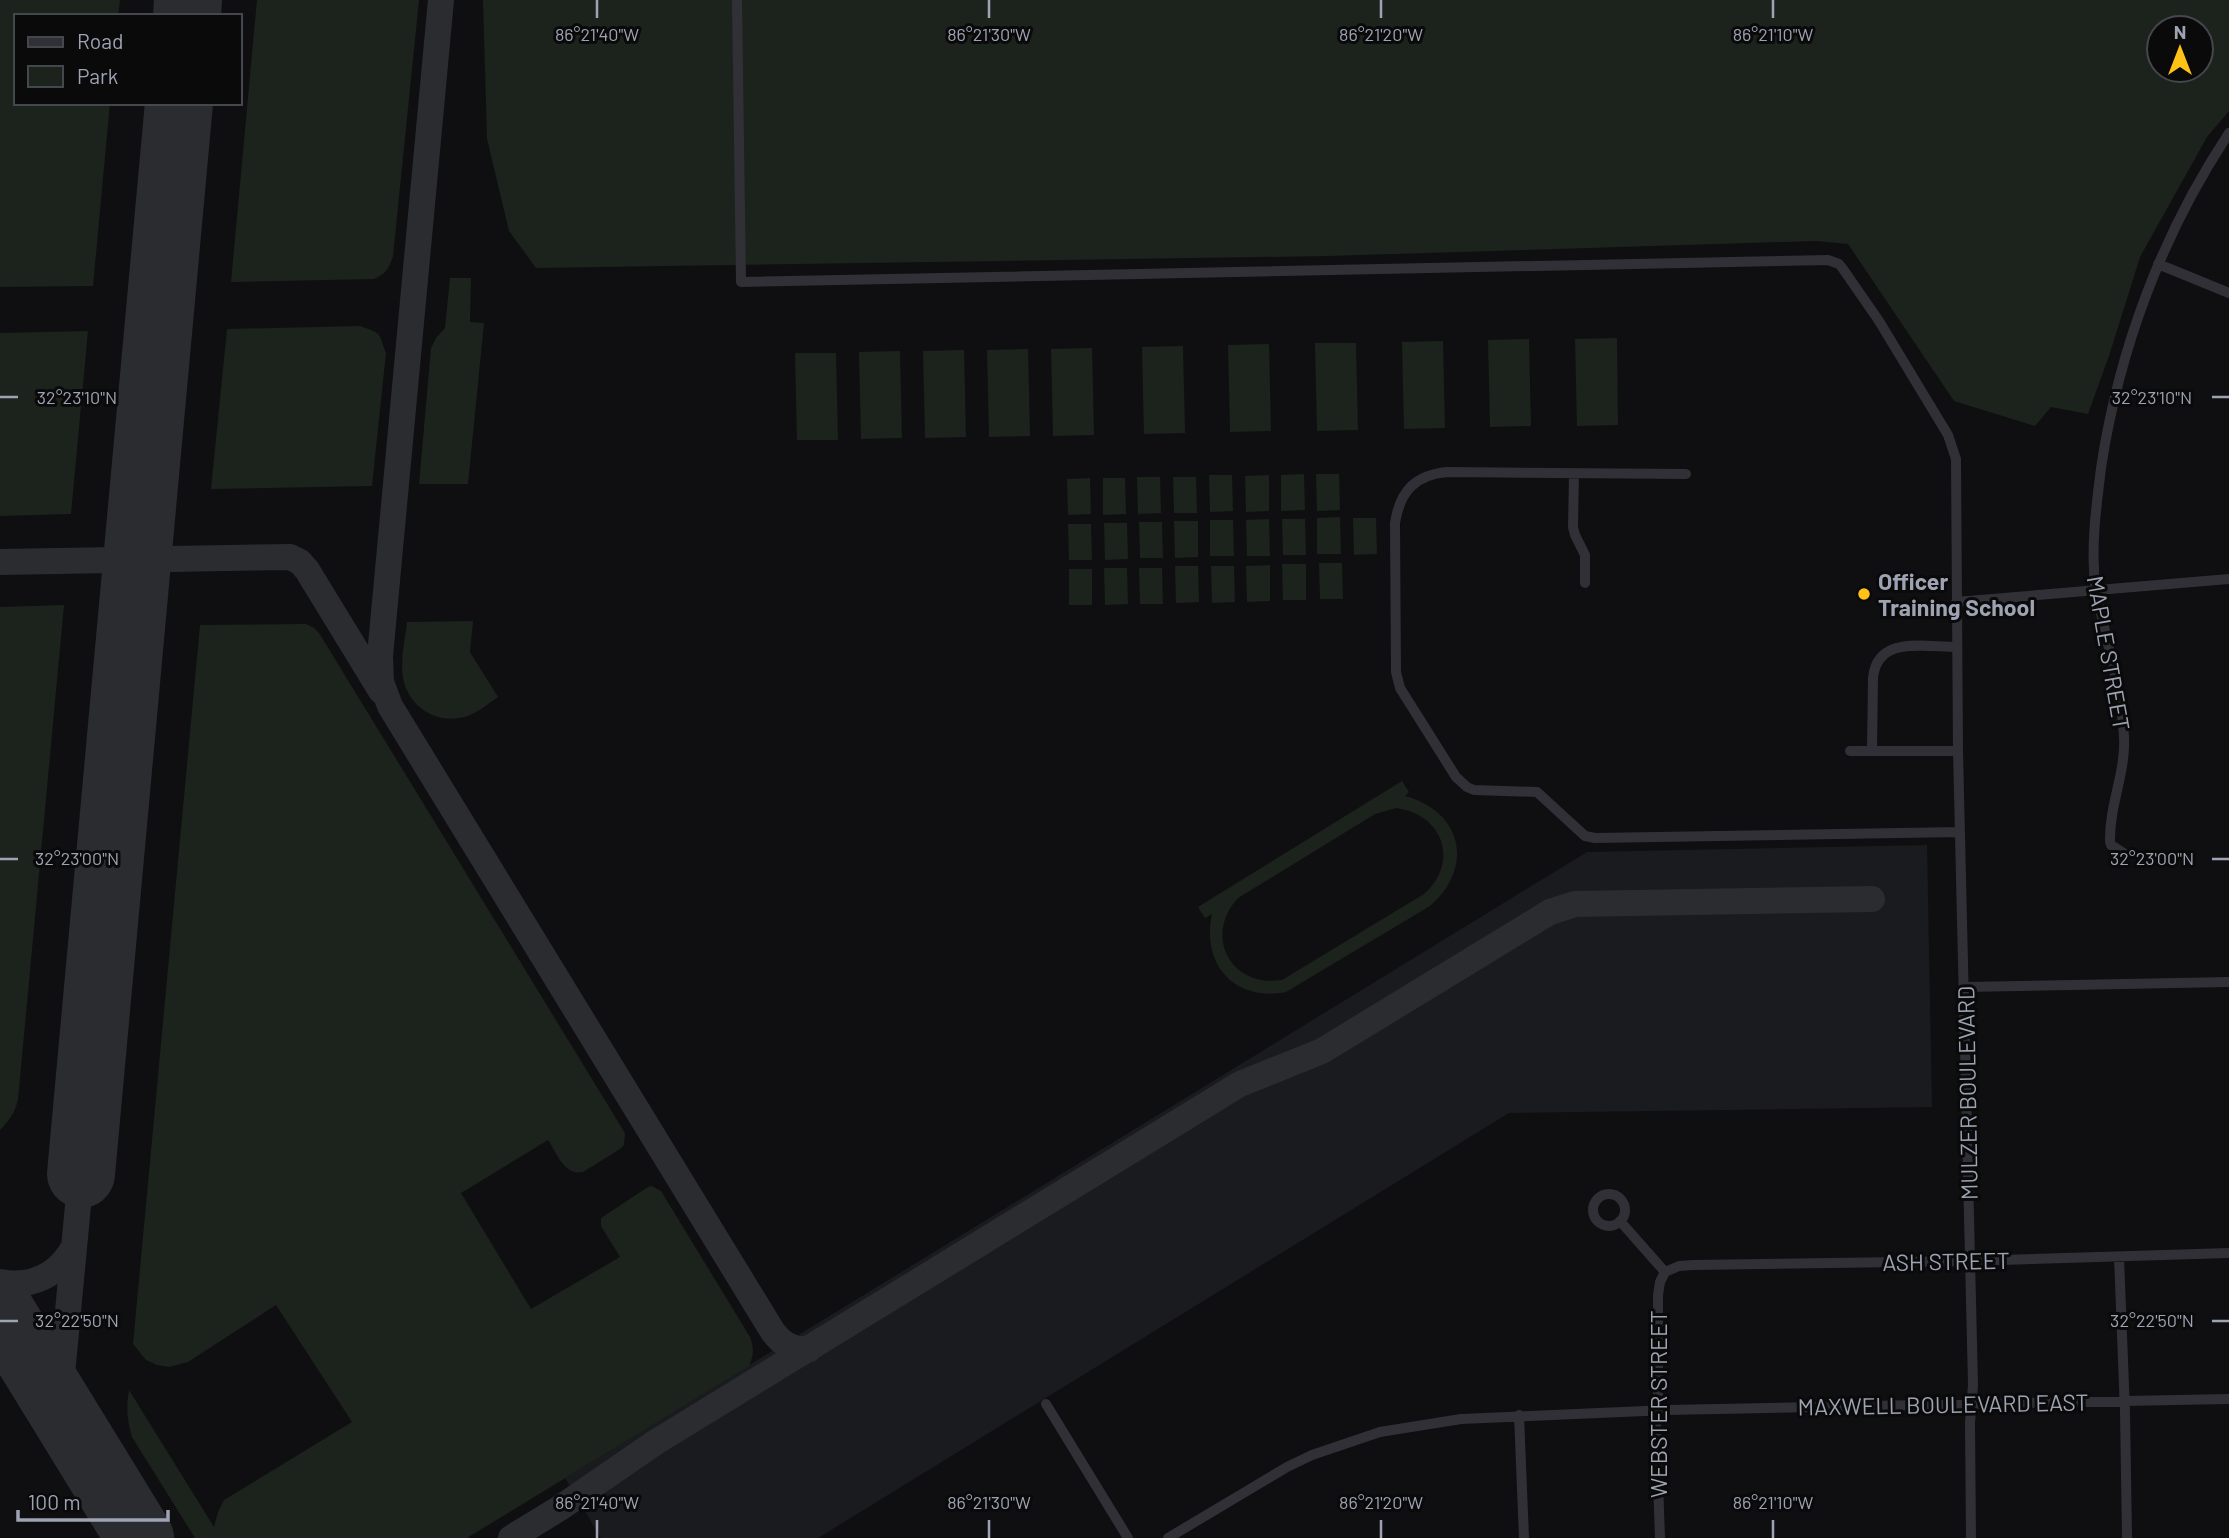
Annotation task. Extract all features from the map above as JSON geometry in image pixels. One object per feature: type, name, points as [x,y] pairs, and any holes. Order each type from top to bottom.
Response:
[{"type":"street","name":"MULZER BOULEVARD","points":[[737,0],[741,282],[1834,261],[1843,269],[1876,317],[1952,443],[1956,469],[1956,647],[1970,1261],[1971,1538]]},
{"type":"street","name":"MAPLE STREET","points":[[2125,854],[2109,842],[2124,738],[2094,568],[2094,532],[2108,429],[2132,334],[2158,264],[2186,205],[2229,133]]},
{"type":"street","points":[[2158,264],[2229,293]]},
{"type":"street","points":[[1685,474],[1435,474],[1414,483],[1401,501],[1395,523],[1397,679],[1450,768],[1467,787],[1482,791],[1537,792],[1585,836],[1595,838],[1960,832]]},
{"type":"street","points":[[1574,474],[1573,527],[1586,555],[1585,583]]},
{"type":"street","points":[[1956,602],[2229,579]]},
{"type":"street","points":[[1872,750],[1873,678],[1878,658],[1888,650],[1900,647],[1956,647]]},
{"type":"street","points":[[1850,751],[1958,751]]},
{"type":"street","points":[[1964,987],[2229,982]]},
{"type":"street","points":[[1620,1221],[1665,1272]]},
{"type":"street","name":"ASH STREET","points":[[1665,1272],[1679,1266],[1693,1265],[2229,1254]]},
{"type":"street","points":[[2119,1257],[2127,1538]]},
{"type":"street","name":"WEBSTER STREET","points":[[1660,1538],[1656,1424],[1658,1295],[1665,1272]]},
{"type":"street","name":"MAXWELL BOULEVARD EAST","points":[[1168,1538],[1287,1467],[1352,1440],[1380,1432],[1461,1419],[1658,1411],[2229,1399]]},
{"type":"street","points":[[1046,1404],[1128,1538]]},
{"type":"street","points":[[1520,1415],[1524,1538]]},
{"type":"shaded area","points":[[1927,845],[1932,1107],[1509,1113],[818,1538],[601,1538],[565,1478],[1587,852]]},
{"type":"green space","points":[[0,0],[120,0],[118,14],[14,14],[14,105],[110,105],[93,286],[0,287]]},
{"type":"green space","points":[[257,0],[419,0],[393,256],[387,270],[374,279],[231,282]]},
{"type":"green space","points":[[483,0],[2229,0],[2229,111],[2207,137],[2140,257],[2088,414],[2051,407],[2035,426],[1954,401],[1848,244],[1816,241],[1328,256],[536,268],[509,231],[487,139]]},
{"type":"green space","points":[[450,278],[471,278],[470,322],[484,323],[468,484],[419,484],[431,348],[445,328]]},
{"type":"green space","points":[[360,326],[378,334],[386,353],[372,486],[211,489],[227,329]]},
{"type":"green space","points":[[88,331],[71,514],[0,516],[0,333]]},
{"type":"green space","points":[[1617,338],[1618,425],[1577,426],[1575,339]]},
{"type":"green space","points":[[1529,339],[1531,426],[1490,427],[1488,340]]},
{"type":"green space","points":[[1443,341],[1445,428],[1404,429],[1402,342]]},
{"type":"green space","points":[[1315,343],[1356,343],[1358,430],[1317,431]]},
{"type":"green space","points":[[1269,344],[1271,431],[1230,432],[1228,345]]},
{"type":"green space","points":[[1183,346],[1185,433],[1144,434],[1142,347]]},
{"type":"green space","points":[[1092,348],[1094,435],[1053,436],[1051,349]]},
{"type":"green space","points":[[1028,349],[1030,436],[989,437],[987,350]]},
{"type":"green space","points":[[964,350],[966,437],[925,438],[923,351]]},
{"type":"green space","points":[[900,351],[902,438],[861,439],[859,352]]},
{"type":"green space","points":[[795,353],[836,353],[838,440],[797,440]]},
{"type":"green space","points":[[1304,474],[1305,510],[1281,511],[1281,475]]},
{"type":"green space","points":[[1316,474],[1339,474],[1340,510],[1317,511]]},
{"type":"green space","points":[[1209,475],[1232,475],[1233,511],[1210,512]]},
{"type":"green space","points":[[1269,475],[1269,511],[1246,512],[1245,476]]},
{"type":"green space","points":[[1137,477],[1160,477],[1161,513],[1138,514]]},
{"type":"green space","points":[[1173,477],[1196,477],[1197,513],[1174,513]]},
{"type":"green space","points":[[1090,478],[1091,514],[1068,515],[1067,479]]},
{"type":"green space","points":[[1103,478],[1125,478],[1126,514],[1103,515]]},
{"type":"green space","points":[[1340,517],[1341,554],[1317,554],[1317,518]]},
{"type":"green space","points":[[1353,518],[1376,518],[1377,554],[1354,555]]},
{"type":"green space","points":[[1269,519],[1270,556],[1247,556],[1246,520]]},
{"type":"green space","points":[[1282,519],[1305,519],[1306,555],[1283,555]]},
{"type":"green space","points":[[1210,520],[1233,520],[1234,556],[1210,556]]},
{"type":"green space","points":[[1174,521],[1198,521],[1198,557],[1175,558]]},
{"type":"green space","points":[[1139,522],[1162,522],[1163,558],[1140,558]]},
{"type":"green space","points":[[1104,523],[1127,523],[1128,559],[1105,560]]},
{"type":"green space","points":[[1068,524],[1091,524],[1092,560],[1069,560]]},
{"type":"green space","points":[[1319,563],[1342,563],[1343,599],[1320,599]]},
{"type":"green space","points":[[1282,564],[1306,564],[1306,600],[1283,600]]},
{"type":"green space","points":[[1270,565],[1270,601],[1247,602],[1246,566]]},
{"type":"green space","points":[[1175,566],[1198,566],[1199,602],[1176,603]]},
{"type":"green space","points":[[1211,566],[1234,566],[1235,602],[1212,603]]},
{"type":"green space","points":[[1104,568],[1127,568],[1128,604],[1105,605]]},
{"type":"green space","points":[[1139,568],[1162,568],[1163,604],[1140,604]]},
{"type":"green space","points":[[1069,569],[1092,569],[1092,605],[1069,605]]},
{"type":"green space","points":[[64,605],[18,1100],[11,1116],[0,1130],[0,607]]},
{"type":"green space","points":[[473,621],[470,652],[498,697],[474,713],[459,718],[437,717],[419,706],[406,689],[402,657],[407,622]]},
{"type":"green space","points":[[306,624],[319,633],[625,1133],[624,1145],[620,1149],[583,1172],[571,1171],[566,1167],[548,1140],[461,1193],[531,1309],[620,1257],[601,1226],[601,1218],[652,1186],[661,1191],[750,1337],[752,1345],[753,1355],[749,1366],[467,1538],[195,1538],[132,1437],[129,1425],[129,1390],[214,1527],[224,1500],[352,1422],[276,1305],[188,1362],[169,1367],[157,1365],[146,1360],[133,1344],[200,625]]},
{"type":"green space","points":[[1402,781],[1409,792],[1405,796],[1424,803],[1439,814],[1450,827],[1456,842],[1457,858],[1453,874],[1444,891],[1430,906],[1286,992],[1268,994],[1251,991],[1226,976],[1217,964],[1212,949],[1212,914],[1205,918],[1198,907]],"holes":[[[1396,808],[1412,812],[1435,829],[1443,854],[1435,881],[1424,894],[1282,980],[1264,980],[1249,976],[1236,968],[1223,943],[1223,928],[1228,913],[1238,898],[1375,814]]]},
{"type":"taxiway","points":[[441,0],[380,656],[381,682],[390,706],[773,1332],[789,1346],[809,1349]]},
{"type":"taxiway","points":[[0,562],[290,557],[300,562],[307,570],[381,691]]},
{"type":"taxiway","points":[[511,1538],[656,1442],[1240,1084],[1322,1051],[1550,912],[1575,904],[1872,899]]},
{"type":"taxiway","points":[[59,1406],[81,1174]]},
{"type":"taxiway","points":[[0,1282],[23,1283],[43,1277],[60,1265],[74,1247]]},
{"type":"runway","points":[[187,14],[188,0]]},
{"type":"runway","points":[[81,1174],[179,105]]},
{"type":"runway","points":[[0,1310],[140,1538]]},
{"type":"place","name":"Officer Training School","points":[[1864,594]]}]
